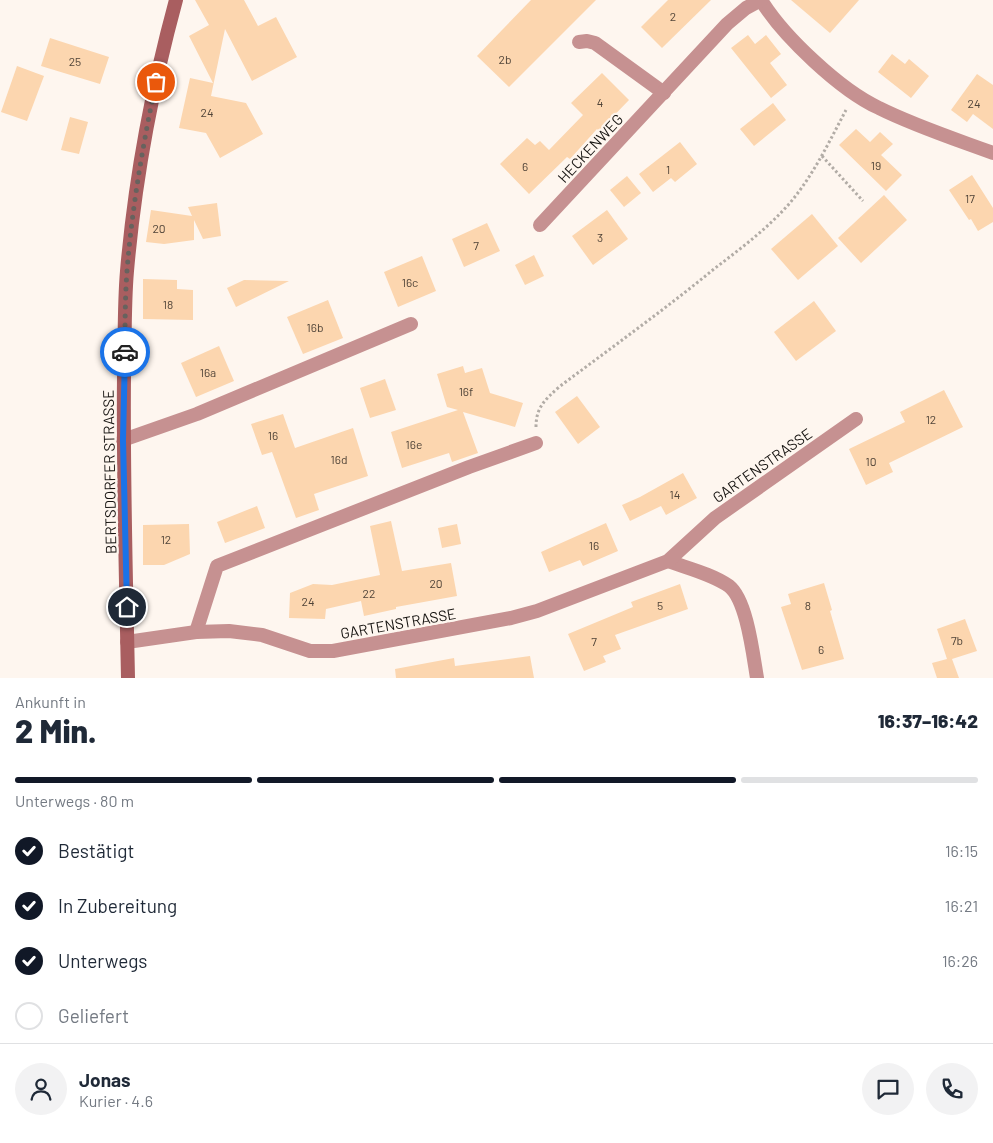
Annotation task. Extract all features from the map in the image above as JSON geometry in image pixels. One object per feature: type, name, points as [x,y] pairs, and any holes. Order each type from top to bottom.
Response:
[{"type":"main road","name":"BERTSDORFER STRASSE","points":[[128,678],[123,440],[127,273],[145,134],[163,47],[176,0]]},
{"type":"street","points":[[761,0],[773,18],[810,56],[854,93],[877,108],[993,153]]},
{"type":"street","name":"HECKENWEG","points":[[540,225],[727,24],[746,8],[761,0]]},
{"type":"street","points":[[579,42],[595,43],[664,93]]},
{"type":"street","points":[[123,440],[197,414],[411,324]]},
{"type":"street","name":"GARTENSTRASSE","points":[[127,642],[196,632],[229,632],[262,635],[310,651],[333,651],[511,618],[537,611],[668,561],[716,518],[856,419]]},
{"type":"street","points":[[196,632],[217,566],[469,467],[536,444]]},
{"type":"street","points":[[668,561],[720,581],[731,588],[744,612],[757,678]]},
{"type":"path","points":[[536,444],[536,415],[546,399],[765,228],[789,204],[822,156],[854,93]]},
{"type":"path","points":[[822,156],[862,201]]},
{"type":"building","points":[[195,0],[244,0],[258,26],[276,17],[297,57],[252,81],[225,29],[211,96],[246,103],[263,134],[220,158],[206,133],[179,128],[190,78],[213,83],[189,36],[209,25]]},
{"type":"building","points":[[531,0],[596,0],[509,87],[477,56]]},
{"type":"building","points":[[668,0],[711,0],[662,48],[641,27]]},
{"type":"building","points":[[791,0],[859,0],[830,33]]},
{"type":"building","points":[[748,35],[755,44],[766,35],[781,54],[770,63],[787,85],[771,98],[731,48]]},
{"type":"building","points":[[50,38],[109,57],[100,84],[41,66]]},
{"type":"building","points":[[892,54],[905,64],[909,59],[929,76],[911,98],[878,72]]},
{"type":"building","points":[[17,66],[44,76],[27,121],[1,112]]},
{"type":"building","points":[[602,73],[629,100],[599,131],[597,129],[570,159],[567,157],[529,194],[500,164],[527,138],[535,145],[540,141],[549,150],[583,115],[571,103]]},
{"type":"building","points":[[977,74],[993,85],[993,129],[973,114],[967,122],[951,110]]},
{"type":"building","points":[[773,103],[786,120],[754,146],[740,129]]},
{"type":"building","points":[[70,117],[88,122],[79,154],[61,150]]},
{"type":"building","points":[[856,129],[870,142],[880,132],[893,144],[881,155],[902,175],[886,191],[839,145]]},
{"type":"building","points":[[680,142],[697,164],[675,182],[671,178],[653,192],[639,174]]},
{"type":"building","points":[[972,175],[993,208],[993,222],[978,231],[949,190]]},
{"type":"building","points":[[627,176],[641,193],[624,207],[610,190]]},
{"type":"building","points":[[884,195],[907,220],[861,263],[838,238]]},
{"type":"building","points":[[217,203],[221,236],[203,239],[194,220],[194,240],[164,244],[146,242],[151,210],[192,216],[188,207]]},
{"type":"building","points":[[607,210],[628,239],[593,265],[572,236]]},
{"type":"building","points":[[812,214],[838,246],[798,280],[771,249]]},
{"type":"building","points":[[487,223],[500,251],[464,267],[452,239]]},
{"type":"building","points":[[534,255],[544,276],[525,285],[515,265]]},
{"type":"building","points":[[422,256],[436,291],[398,307],[384,272]]},
{"type":"building","points":[[143,279],[177,280],[177,289],[193,290],[193,320],[143,319]]},
{"type":"building","points":[[244,280],[289,281],[236,307],[227,288]]},
{"type":"building","points":[[328,300],[343,338],[303,354],[287,317]]},
{"type":"building","points":[[814,301],[836,331],[796,361],[774,332]]},
{"type":"building","points":[[219,346],[234,381],[196,397],[181,363]]},
{"type":"building","points":[[463,366],[465,373],[482,368],[490,393],[523,403],[515,427],[463,412],[478,453],[452,462],[449,453],[402,468],[391,432],[458,410],[447,407],[437,374]]},
{"type":"building","points":[[385,379],[396,410],[370,418],[360,388]]},
{"type":"building","points":[[944,390],[963,427],[889,463],[893,472],[866,485],[849,449],[905,422],[900,412]]},
{"type":"building","points":[[577,396],[600,427],[578,444],[555,412]]},
{"type":"building","points":[[283,414],[295,448],[353,428],[368,476],[314,494],[319,510],[296,518],[272,452],[262,455],[251,424]]},
{"type":"building","points":[[683,473],[697,498],[666,515],[661,506],[630,521],[622,505]]},
{"type":"building","points":[[257,506],[265,528],[225,543],[217,522]]},
{"type":"building","points":[[391,521],[402,571],[451,563],[457,596],[396,607],[396,609],[364,616],[361,601],[326,609],[325,619],[289,618],[290,593],[313,584],[332,585],[380,575],[370,526]]},
{"type":"building","points":[[606,523],[618,551],[583,566],[580,560],[549,572],[541,552]]},
{"type":"building","points":[[189,524],[190,554],[164,565],[143,565],[143,525]]},
{"type":"building","points":[[457,524],[461,544],[442,548],[438,528]]},
{"type":"building","points":[[824,583],[844,659],[802,670],[781,607],[791,604],[788,594]]},
{"type":"building","points":[[680,584],[688,609],[615,635],[621,649],[603,656],[606,662],[584,671],[568,634],[633,607],[631,602]]},
{"type":"building","points":[[965,619],[977,651],[952,659],[959,678],[937,678],[932,663],[947,659],[937,629]]},
{"type":"building","points":[[530,656],[534,678],[396,678],[395,669],[454,658],[455,666]]},
{"type":"way so far","points":[[125,352],[127,273],[132,225],[145,134],[156,82]]},
{"type":"route","points":[[125,352],[123,440],[127,607]]}]
